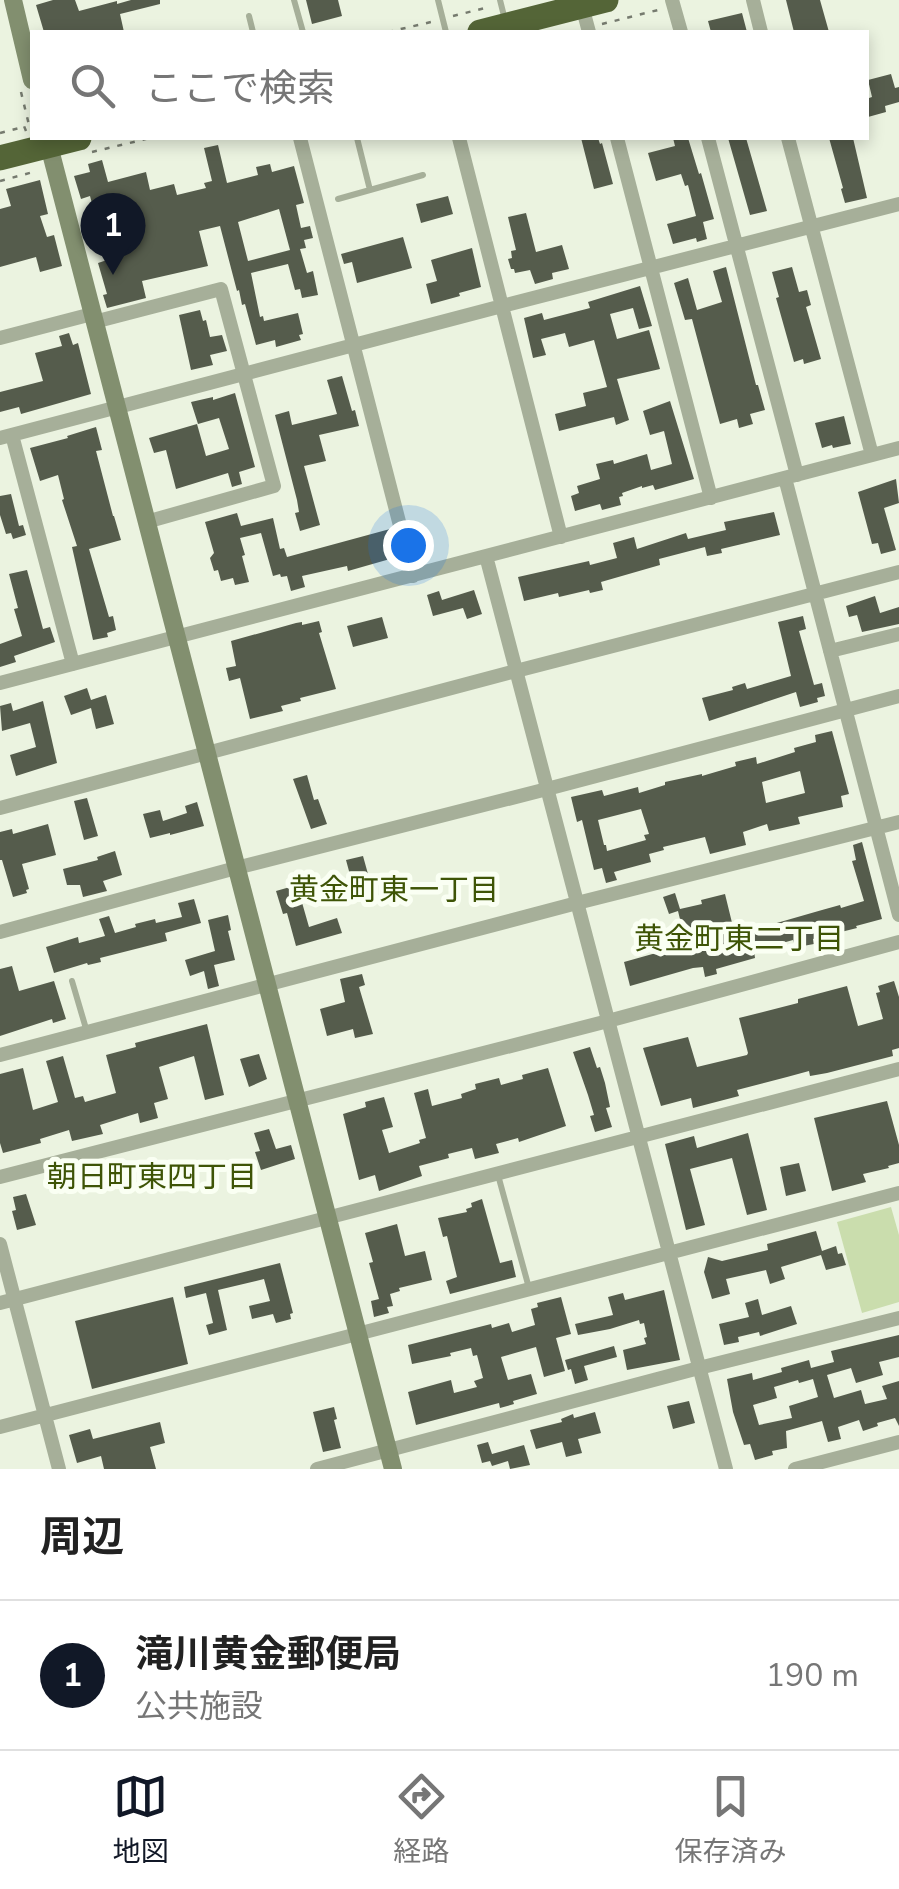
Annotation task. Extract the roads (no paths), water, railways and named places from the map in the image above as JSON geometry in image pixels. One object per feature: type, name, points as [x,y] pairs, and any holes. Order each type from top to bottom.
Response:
[{"type":"highway","points":[[489,30],[585,12]]},
{"type":"highway","points":[[0,158],[86,145]]},
{"type":"street","points":[[13,0],[30,72]]},
{"type":"street","points":[[753,0],[761,30]]},
{"type":"street","points":[[673,3],[680,30]]},
{"type":"street","points":[[300,140],[413,576]]},
{"type":"street","points":[[459,140],[560,537]]},
{"type":"street","points":[[618,140],[711,498]]},
{"type":"street","points":[[709,140],[791,476],[815,594],[899,915]]},
{"type":"street","points":[[789,140],[872,455]]},
{"type":"street","points":[[50,150],[391,1460]]},
{"type":"street","points":[[73,664],[6,437],[899,204]]},
{"type":"street","points":[[0,338],[221,289],[274,486],[146,522]]},
{"type":"street","points":[[0,683],[899,448]]},
{"type":"street","points":[[486,556],[726,1469]]},
{"type":"street","points":[[0,808],[899,572]]},
{"type":"street","points":[[830,651],[899,634]]},
{"type":"street","points":[[0,932],[899,696]]},
{"type":"street","points":[[0,1055],[899,822]]},
{"type":"street","points":[[0,1178],[899,942]]},
{"type":"street","points":[[7,1301],[899,1069]]},
{"type":"street","points":[[0,1427],[899,1193]]},
{"type":"street","points":[[0,1244],[7,1301],[59,1469]]},
{"type":"street","points":[[317,1469],[391,1460],[699,1368],[899,1318]]},
{"type":"street","points":[[795,1469],[899,1442]]},
{"type":"lane","points":[[294,0],[302,30]]},
{"type":"lane","points":[[438,0],[446,30]]},
{"type":"lane","points":[[500,0],[506,26]]},
{"type":"lane","points":[[249,16],[252,30]]},
{"type":"lane","points":[[357,140],[370,190]]},
{"type":"lane","points":[[338,199],[423,175]]},
{"type":"lane","points":[[72,981],[87,1032]]},
{"type":"lane","points":[[498,1174],[530,1289]]},
{"type":"place","name":"滝川黄金郵便局","points":[[113,275]]},
{"type":"district","name":"黄金町東一丁目","points":[[394,890]]},
{"type":"district","name":"黄金町東二丁目","points":[[739,939]]},
{"type":"district","name":"朝日町東四丁目","points":[[152,1177]]}]
